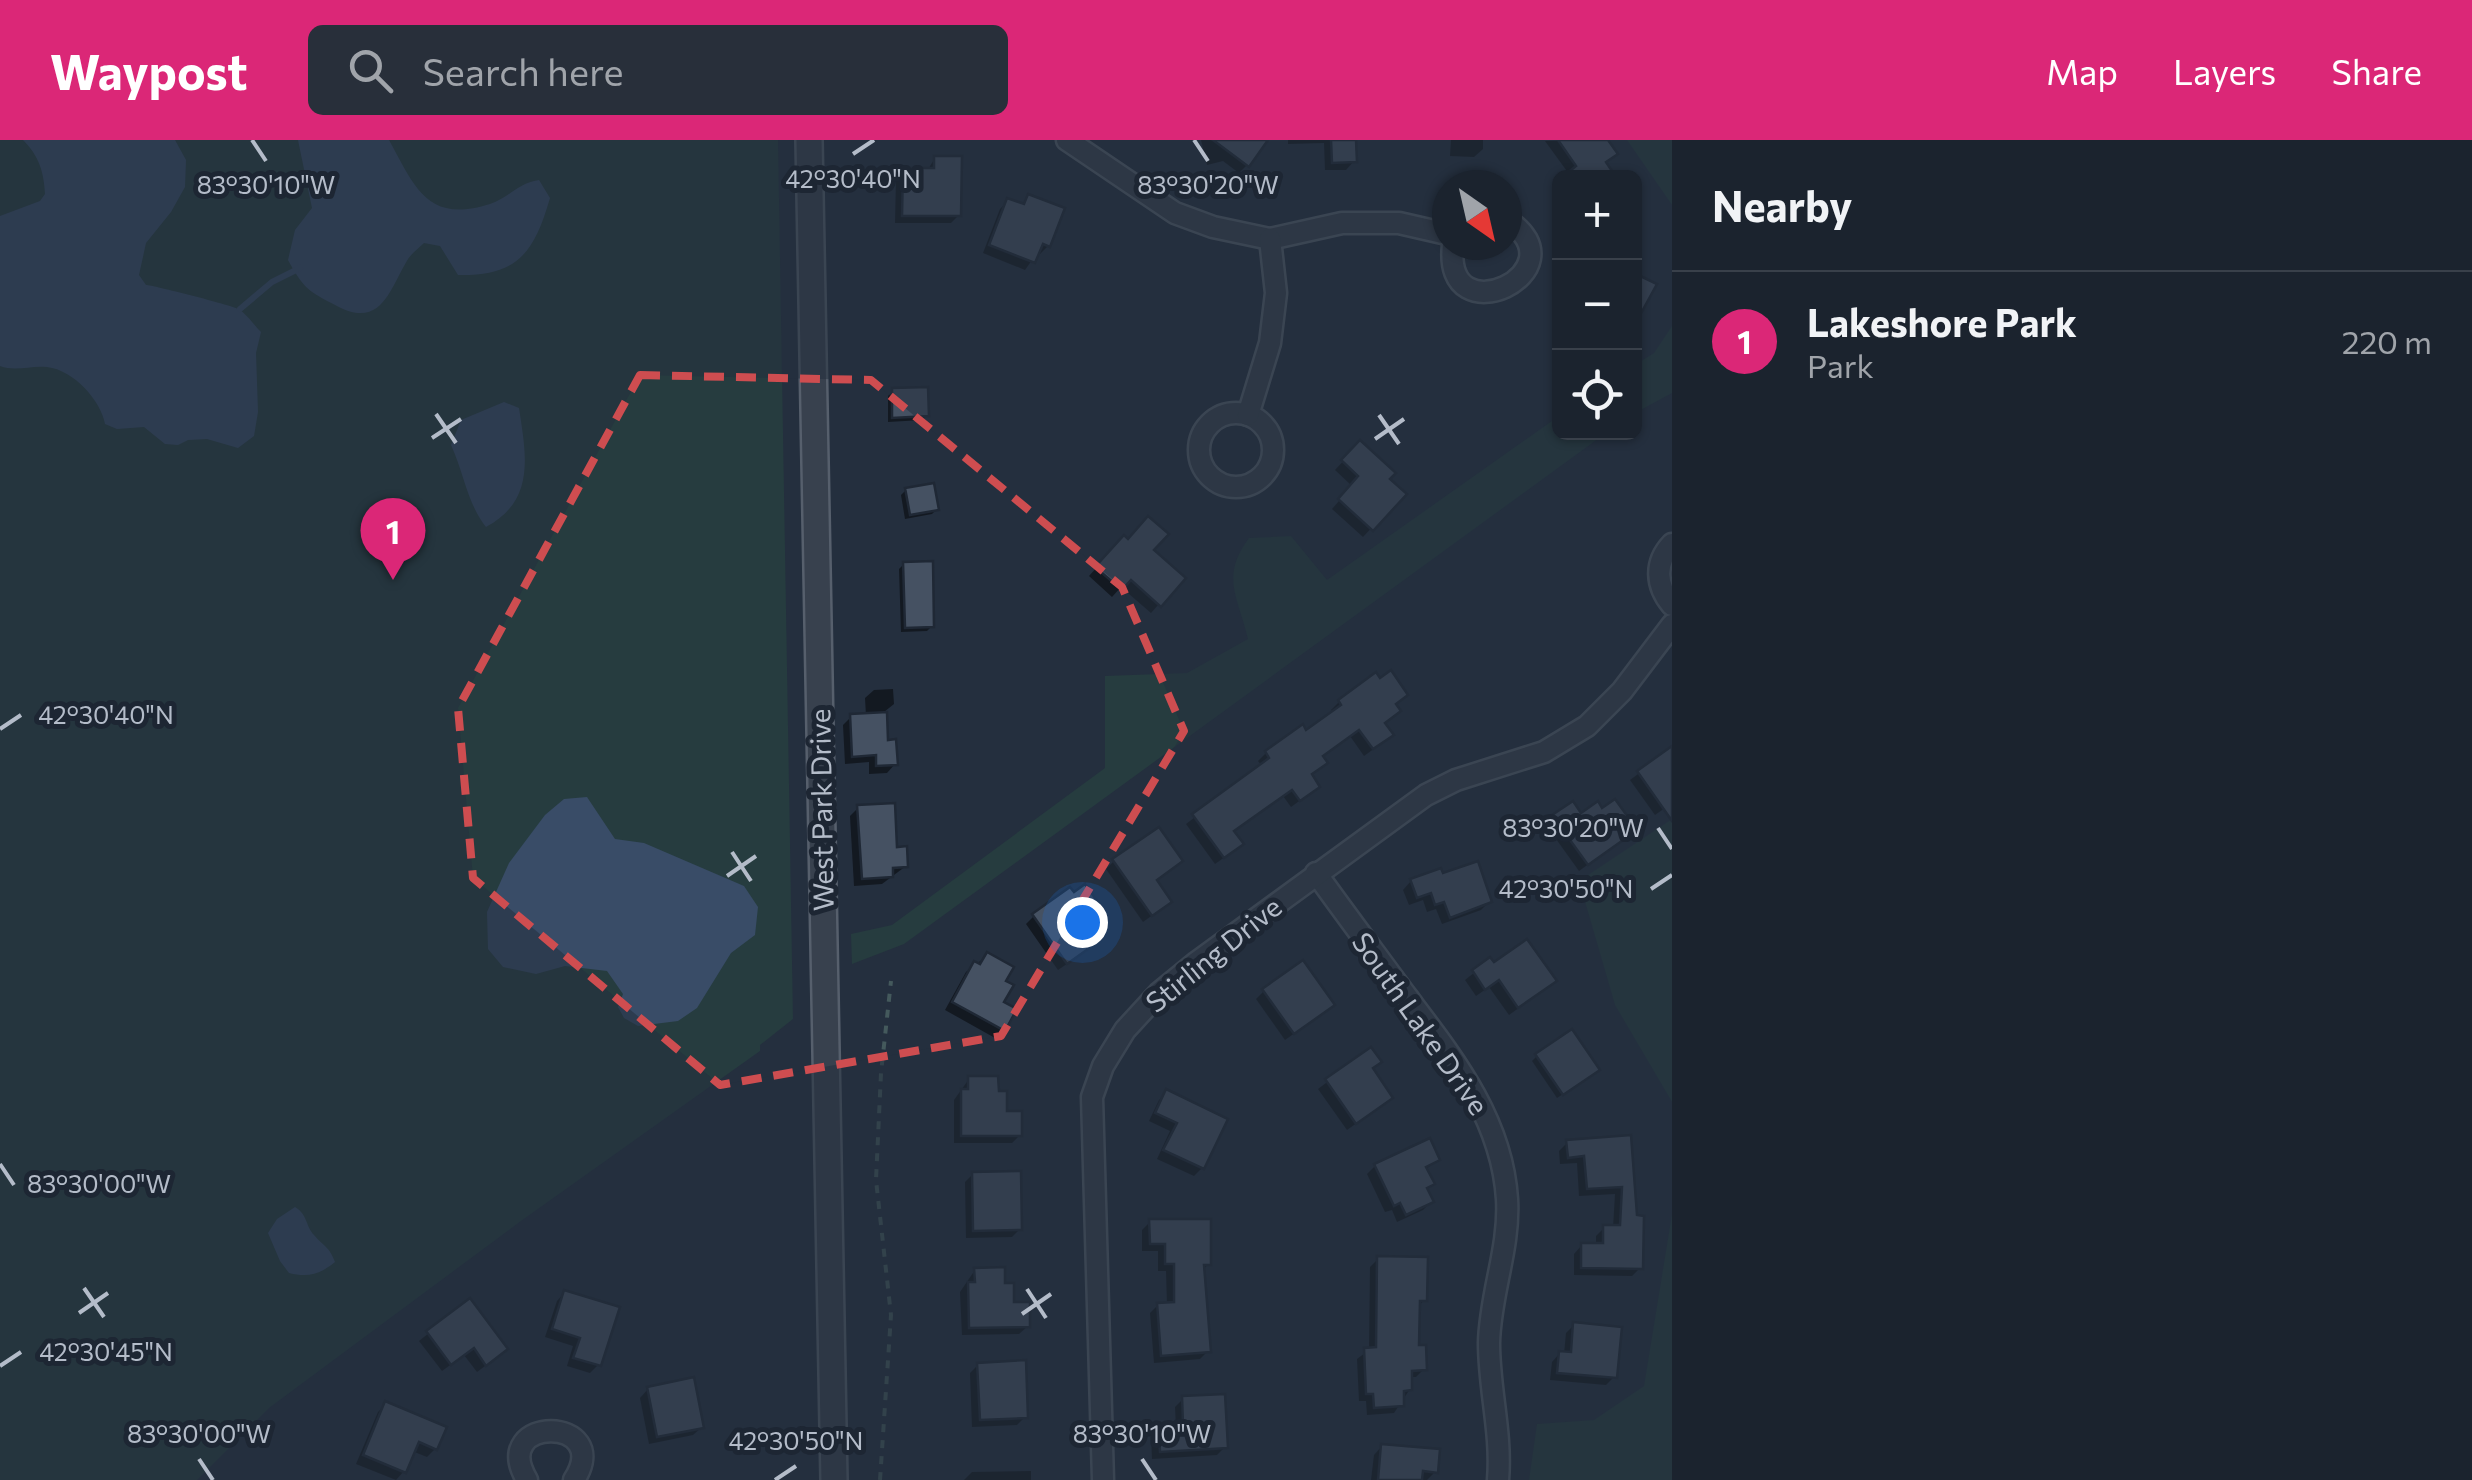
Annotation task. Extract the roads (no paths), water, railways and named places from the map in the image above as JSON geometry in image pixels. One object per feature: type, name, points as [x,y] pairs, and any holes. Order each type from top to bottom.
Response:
[{"type":"street","name":"West Park Drive","points":[[808,140],[834,1480]]},
{"type":"street","points":[[1067,140],[1175,214],[1213,227],[1270,239],[1342,223],[1399,223],[1432,231]]},
{"type":"street","points":[[1452,260],[1464,282],[1487,292],[1511,286],[1527,266],[1522,236]]},
{"type":"street","points":[[1248,415],[1270,343],[1276,293],[1270,239]]},
{"type":"street","points":[[1672,544],[1660,562],[1658,577],[1672,605]]},
{"type":"street","name":"Stirling Drive","points":[[1103,1480],[1092,1097],[1096,1082],[1125,1030],[1159,993],[1412,804],[1441,787],[1544,752],[1572,736],[1622,690],[1672,625]]},
{"type":"street","name":"South Lake Drive","points":[[1316,874],[1450,1054],[1471,1086],[1496,1140],[1506,1180],[1508,1216],[1489,1340],[1500,1439],[1498,1480]]},
{"type":"street","points":[[527,1480],[520,1460],[526,1440],[554,1429],[572,1438],[578,1446],[581,1465],[574,1480]]},
{"type":"water","points":[[23,140],[175,140],[186,160],[185,187],[146,243],[139,275],[146,285],[238,309],[261,332],[256,353],[258,412],[254,436],[238,448],[207,439],[165,444],[144,427],[117,429],[105,424],[92,397],[67,374],[47,367],[0,366],[0,216],[40,201],[45,194],[40,165]]},
{"type":"water","points":[[298,140],[389,140],[416,186],[437,205],[451,209],[490,204],[539,180],[550,198],[530,247],[509,266],[458,275],[440,246],[424,243],[408,259],[383,302],[365,313],[352,312],[308,288],[288,260],[295,230],[312,208]]},
{"type":"water","points":[[504,402],[519,408],[524,475],[513,504],[486,527],[470,498],[451,445],[461,420]]},
{"type":"water","points":[[587,797],[615,839],[644,843],[744,886],[758,907],[755,935],[731,953],[697,1008],[678,1021],[638,1026],[624,1018],[618,1007],[623,994],[607,971],[565,966],[536,974],[503,967],[488,949],[487,912],[509,863],[545,815],[564,799]]},
{"type":"water","points":[[295,1207],[335,1262],[314,1274],[289,1273],[268,1233],[277,1219]]},
{"type":"waterway","points":[[240,309],[272,282],[300,268]]},
{"type":"place","name":"Lakeshore Park","points":[[393,580]]}]
